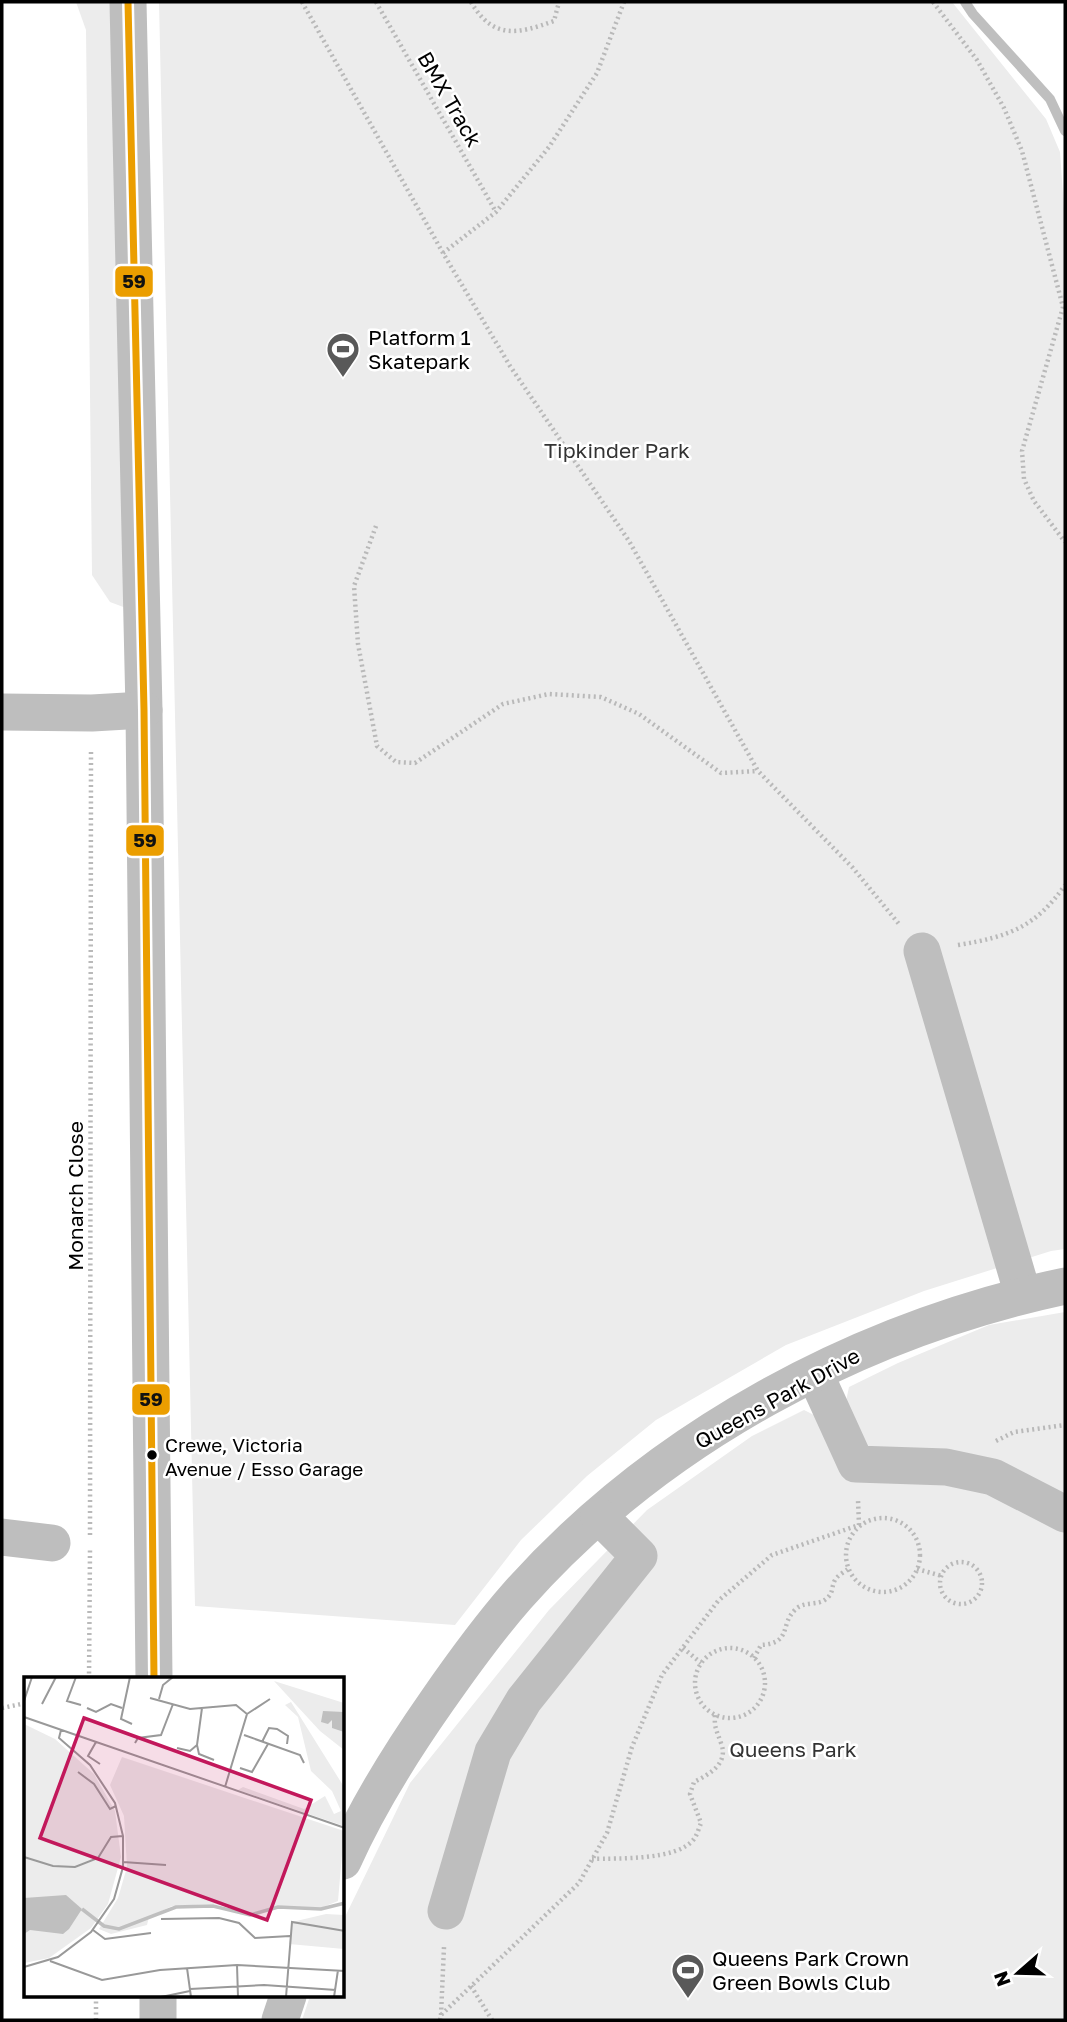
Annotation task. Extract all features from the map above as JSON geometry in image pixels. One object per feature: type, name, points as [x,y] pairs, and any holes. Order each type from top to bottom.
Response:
[{"type":"street","points":[[128,2],[144,710],[154,1677]]},
{"type":"street","points":[[2,712],[92,713],[144,710]]},
{"type":"street","points":[[922,951],[1023,1295]]},
{"type":"street","name":"Queens Park Drive","points":[[345,1856],[413,1735],[460,1667],[516,1596],[579,1533],[625,1493],[682,1450],[740,1413],[815,1374],[925,1324],[1023,1295],[1065,1286]]},
{"type":"street","points":[[815,1374],[856,1464],[946,1467],[993,1477],[1065,1514]]},
{"type":"street","points":[[446,1911],[493,1752],[524,1700],[639,1556],[599,1516]]},
{"type":"street","points":[[2,1537],[52,1543]]},
{"type":"street","points":[[158,1997],[158,2020]]},
{"type":"street","points":[[280,2020],[288,1997]]},
{"type":"path","points":[[302,2],[443,253],[510,366],[629,541],[758,771],[853,868],[922,951],[988,940],[1018,930],[1043,914],[1065,885]]},
{"type":"path","name":"BMX Track","points":[[376,2],[496,212]]},
{"type":"path","points":[[471,2],[478,14],[505,32],[529,30],[554,21],[559,2]]},
{"type":"path","points":[[443,253],[496,212],[549,147],[597,73],[624,2]]},
{"type":"path","points":[[933,2],[977,60],[1004,108],[1022,152],[1063,307],[1022,451],[1024,479],[1034,501],[1065,542]]},
{"type":"path","points":[[376,526],[354,586],[358,644],[377,746],[396,762],[415,763],[503,704],[549,694],[601,697],[639,714],[721,773],[758,771]]},
{"type":"path","name":"Monarch Close","points":[[89,1677],[92,713]]},
{"type":"path","points":[[440,2018],[579,1884],[607,1833],[632,1747],[662,1675],[718,1601],[772,1555],[859,1525],[870,1519],[882,1517],[905,1524],[919,1545],[917,1569],[910,1580],[900,1588],[876,1592],[864,1588],[854,1580],[848,1569],[846,1545],[859,1525],[856,1464]]},
{"type":"path","points":[[965,1562],[977,1569],[982,1589],[974,1600],[955,1603],[944,1595],[940,1582],[942,1576],[950,1565],[965,1562]]},
{"type":"path","points":[[754,1658],[761,1645],[773,1644],[786,1633],[789,1617],[797,1607],[823,1602],[832,1594],[835,1579],[848,1569]]},
{"type":"path","points":[[917,1569],[942,1576]]},
{"type":"path","points":[[683,1648],[701,1663]]},
{"type":"path","points":[[733,1648],[745,1651],[754,1658],[764,1676],[762,1698],[747,1714],[737,1718],[715,1715],[705,1708],[698,1698],[695,1686],[701,1663],[710,1655],[733,1648]]},
{"type":"path","points":[[2,1708],[24,1703]]},
{"type":"path","points":[[592,1859],[650,1856],[679,1849],[694,1839],[701,1824],[690,1794],[694,1782],[710,1774],[720,1763],[723,1751],[721,1740],[714,1730],[715,1715]]},
{"type":"path","points":[[440,2018],[446,1911]]},
{"type":"path","points":[[471,1986],[492,2020]]},
{"type":"path","points":[[96,1997],[96,2020]]},
{"type":"green space","points":[[76,2],[113,2],[126,608],[110,602],[92,575],[86,30]]},
{"type":"green space","name":"Tipkinder Park","points":[[159,2],[952,2],[1046,119],[1060,152],[1065,223],[1065,1249],[924,1291],[786,1345],[656,1420],[587,1476],[521,1540],[455,1625],[195,1606]]},
{"type":"green space","name":"Queens Park","points":[[1065,1312],[1065,2020],[302,2020],[310,1997],[345,1997],[345,1917],[410,1783],[549,1610],[647,1510],[752,1436],[804,1410],[814,1415],[846,1401],[849,1387],[898,1363],[989,1325]]},
{"type":"waterway","points":[[965,2],[1050,99],[1065,131]]},
{"type":"transit line","name":"59","points":[[128,2],[144,710],[154,1677]]},
{"type":"place","name":"Platform 1 Skatepark","points":[[343,379]]},
{"type":"place","name":"Crewe, Victoria Avenue / Esso Garage","points":[[152,1455]]},
{"type":"place","name":"Queens Park Crown Green Bowls Club","points":[[688,2000]]}]
